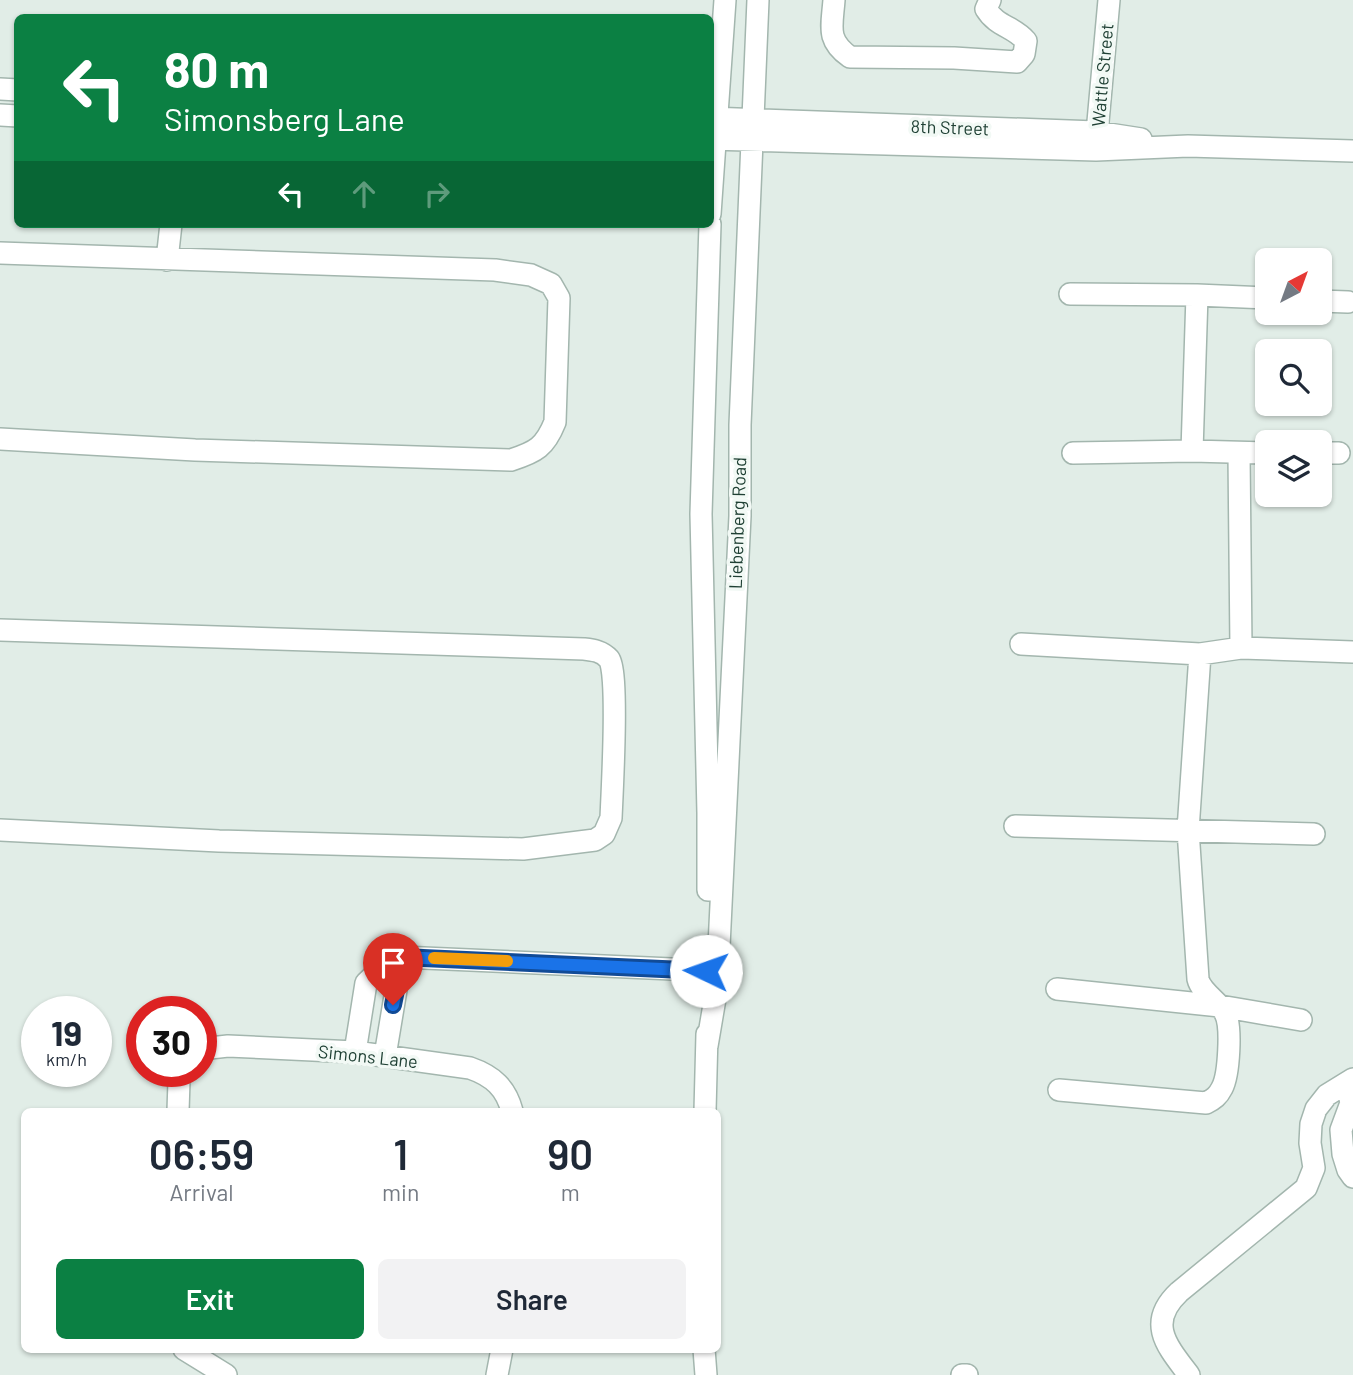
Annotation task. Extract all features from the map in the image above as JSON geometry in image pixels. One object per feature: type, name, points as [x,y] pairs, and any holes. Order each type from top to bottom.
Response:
[{"type":"street","name":"Liebenberg Road","points":[[705,1108],[711,971],[740,516],[740,425],[758,0]]},
{"type":"street","points":[[834,0],[831,35],[837,48],[850,57],[954,58],[1017,62],[1024,54],[1026,41],[1018,32],[993,20],[986,9],[990,0]]},
{"type":"street","name":"Wattle Street","points":[[1096,141],[1109,0]]},
{"type":"street","points":[[714,27],[724,8]]},
{"type":"street","points":[[714,118],[724,8]]},
{"type":"street","name":"8th Street","points":[[714,129],[1353,151]]},
{"type":"street","points":[[167,260],[171,228]]},
{"type":"street","name":"Liebenberg Road","points":[[710,228],[701,514],[711,971]]},
{"type":"street","points":[[0,253],[495,270],[531,275],[551,284],[559,298],[555,422],[547,441],[531,454],[511,460],[195,450],[0,439]]},
{"type":"street","points":[[1070,294],[1255,297]]},
{"type":"street","points":[[1192,451],[1197,295]]},
{"type":"street","points":[[1332,301],[1348,302]]},
{"type":"street","points":[[1073,453],[1192,451],[1255,453]]},
{"type":"street","points":[[1239,454],[1241,648]]},
{"type":"street","points":[[0,630],[584,649],[598,651],[610,660],[613,667],[614,694],[611,818],[604,834],[590,842],[523,849],[219,841],[0,830]]},
{"type":"street","points":[[1020,644],[1200,654],[1241,648],[1353,652]]},
{"type":"street","points":[[1059,1090],[1206,1103],[1215,1099],[1226,1079],[1229,1023],[1220,1006],[1198,979],[1188,830],[1200,654]]},
{"type":"street","points":[[1015,826],[1314,834]]},
{"type":"street","points":[[355,1052],[366,983],[386,964],[401,957],[711,971]]},
{"type":"street","points":[[385,1056],[396,990],[386,964]]},
{"type":"street","points":[[1057,989],[1220,1006],[1301,1020]]},
{"type":"street","name":"Simons Lane","points":[[217,1047],[355,1052],[470,1068],[483,1073],[504,1088],[511,1108]]},
{"type":"street","points":[[1189,1375],[1164,1339],[1161,1316],[1168,1303],[1306,1188],[1314,1168],[1310,1143],[1311,1124],[1316,1109],[1327,1095],[1350,1081],[1351,1103],[1341,1130],[1343,1154],[1353,1177]]},
{"type":"street","points":[[178,1108],[179,1087]]},
{"type":"street","points":[[1314,1168],[1343,1154]]},
{"type":"street","points":[[190,1353],[226,1375]]},
{"type":"street","points":[[497,1375],[501,1353]]},
{"type":"street","points":[[704,1353],[706,1375]]},
{"type":"slow traffic","points":[[434,958],[507,961]]},
{"type":"route","points":[[393,1005],[396,990],[386,964],[401,957],[706,971]]}]
